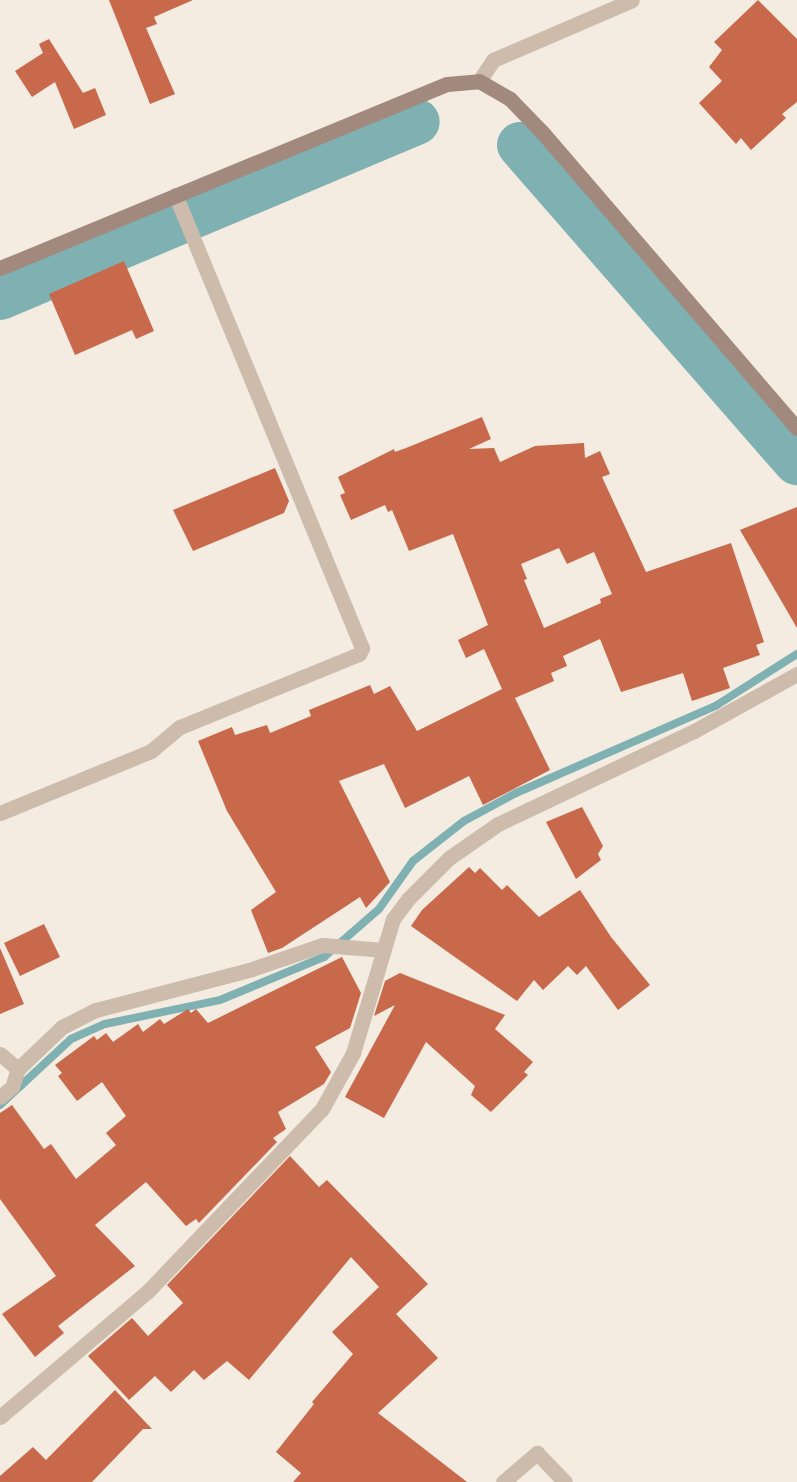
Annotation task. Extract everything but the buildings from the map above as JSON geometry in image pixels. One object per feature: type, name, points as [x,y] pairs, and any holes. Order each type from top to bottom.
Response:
[{"type":"street","points":[[479,81],[493,60],[632,0]]},
{"type":"street","points":[[0,268],[447,84],[479,81],[510,99],[542,132],[797,428]]},
{"type":"street","points":[[0,813],[151,751],[180,726],[359,654],[362,648],[175,195]]},
{"type":"street","points":[[0,1417],[147,1292],[322,1109],[353,1053],[393,919],[408,899],[449,858],[498,824],[694,731],[797,674]]},
{"type":"street","points":[[0,1097],[12,1087],[18,1069],[62,1027],[96,1010],[252,969],[322,945],[384,950]]},
{"type":"street","points":[[0,1054],[18,1069]]},
{"type":"street","points":[[503,1482],[537,1454],[565,1482]]},
{"type":"waterway","points":[[0,297],[417,122]]},
{"type":"waterway","points":[[520,145],[797,462]]},
{"type":"waterway","points":[[0,1105],[71,1039],[105,1024],[220,1000],[324,957],[379,909],[413,861],[464,821],[516,793],[717,705],[797,654]]}]
